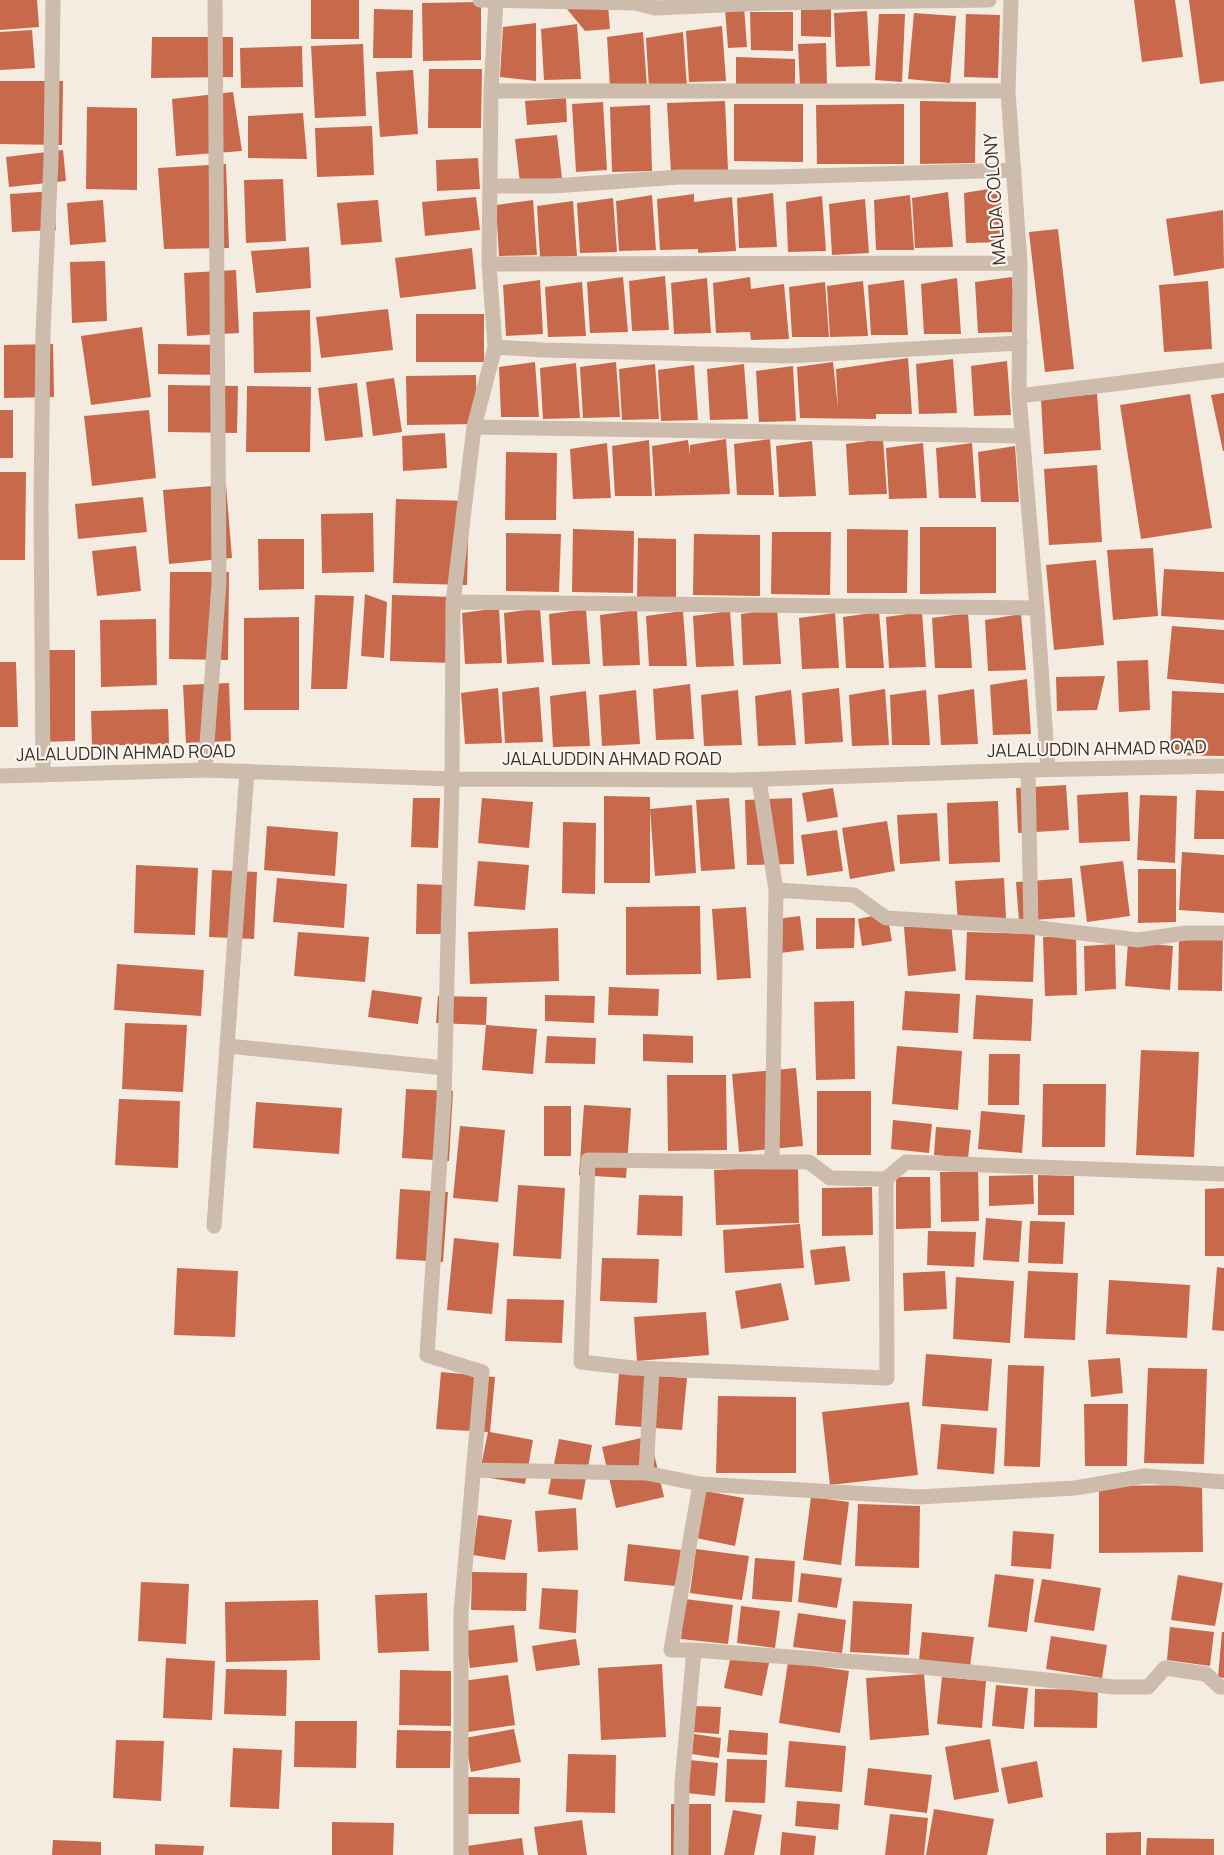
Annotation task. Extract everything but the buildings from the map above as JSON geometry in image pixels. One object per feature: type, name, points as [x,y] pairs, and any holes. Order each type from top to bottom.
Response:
[{"type":"street","points":[[43,775],[41,504],[43,333],[51,159],[53,0]]},
{"type":"street","points":[[205,770],[219,583],[215,0]]},
{"type":"street","points":[[480,0],[635,3],[654,8],[766,3],[989,0]]},
{"type":"street","points":[[461,1855],[461,1613],[482,1372],[427,1355],[445,1068],[452,779],[453,602],[474,427],[495,347],[489,264],[491,92],[496,0]]},
{"type":"street","name":"MALDA COLONY","points":[[1011,0],[1008,91],[1020,263],[1019,396],[1037,608],[1047,770]]},
{"type":"street","points":[[491,92],[1008,91]]},
{"type":"street","points":[[490,186],[553,186],[679,177],[775,177],[1014,170]]},
{"type":"street","points":[[489,264],[1020,263]]},
{"type":"street","points":[[495,347],[788,356],[1020,343]]},
{"type":"street","points":[[1019,396],[1224,370]]},
{"type":"street","points":[[474,427],[1022,436]]},
{"type":"street","points":[[453,602],[1037,608]]},
{"type":"street","name":"JALALUDDIN AHMAD ROAD","points":[[0,776],[205,770],[452,779],[759,780],[1028,770],[1224,766]]},
{"type":"street","points":[[1028,770],[1031,927]]},
{"type":"street","points":[[214,1226],[247,771]]},
{"type":"street","points":[[759,780],[776,890],[772,1162]]},
{"type":"street","points":[[776,890],[854,896],[886,918],[1031,927],[1138,940],[1186,933],[1224,933]]},
{"type":"street","points":[[228,1046],[445,1068]]},
{"type":"street","points":[[886,1179],[887,1378],[652,1369],[581,1362],[588,1160],[809,1162],[830,1178],[886,1179],[906,1161],[1224,1174]]},
{"type":"street","points":[[646,1473],[652,1369]]},
{"type":"street","points":[[473,1470],[646,1473],[700,1484],[919,1497],[1075,1488],[1145,1476],[1224,1482]]},
{"type":"street","points":[[700,1484],[670,1650],[913,1666],[1114,1688],[1148,1687],[1165,1668],[1206,1674],[1220,1687],[1224,1687]]},
{"type":"street","points":[[681,1855],[682,1783],[694,1650]]}]
